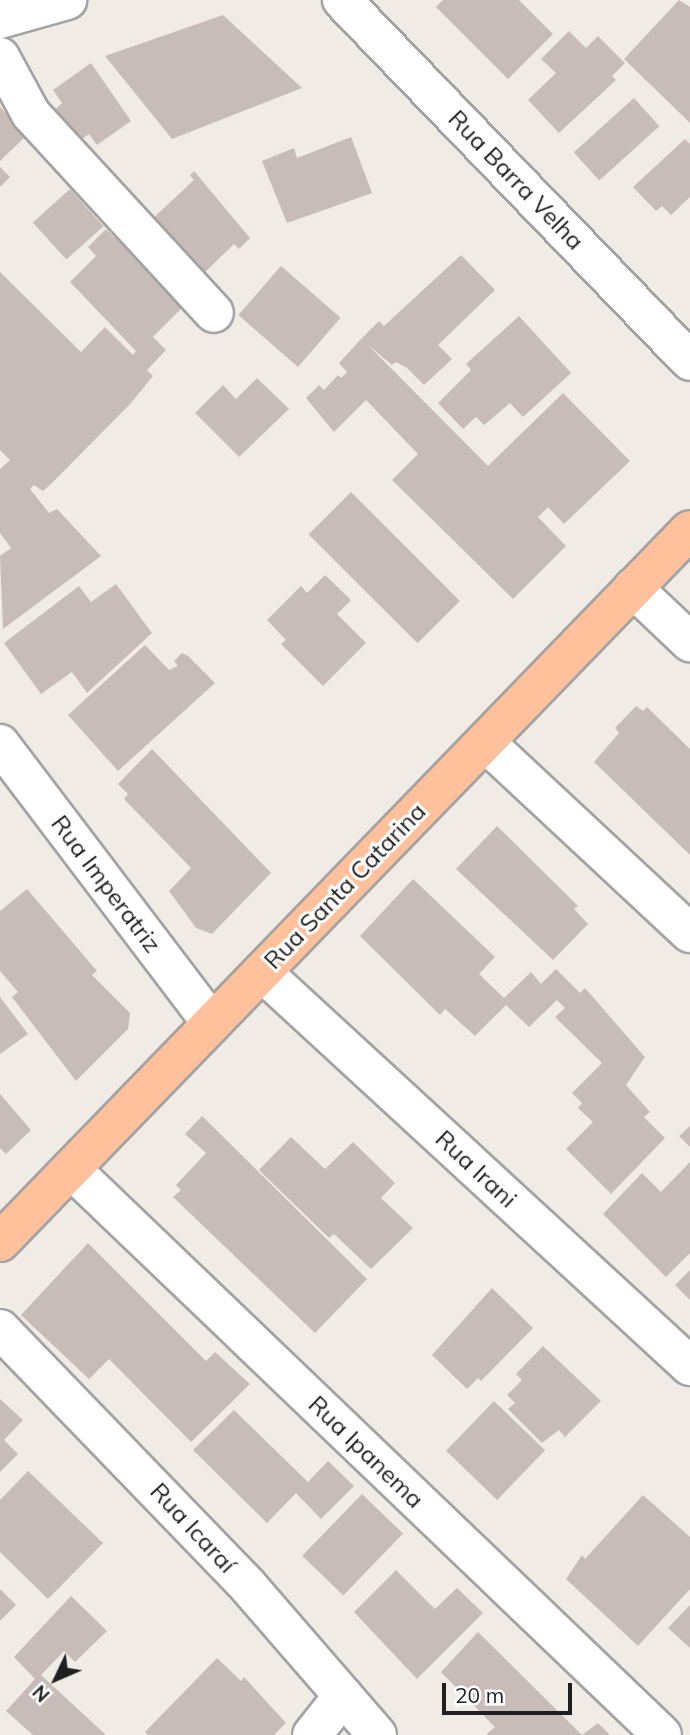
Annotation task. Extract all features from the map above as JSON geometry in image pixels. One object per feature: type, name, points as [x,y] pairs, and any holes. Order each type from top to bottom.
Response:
[{"type":"main road","name":"Rua Santa Catarina","points":[[0,1242],[690,530]]},
{"type":"street","points":[[0,19],[67,0]]},
{"type":"street","name":"Rua Barra Velha","points":[[342,0],[690,361]]},
{"type":"street","points":[[0,57],[32,114],[214,313]]},
{"type":"street","points":[[632,589],[690,642]]},
{"type":"street","points":[[485,741],[690,933]]},
{"type":"street","name":"Rua Imperatriz","points":[[0,744],[212,1023]]},
{"type":"street","name":"Rua Irani","points":[[261,972],[690,1366]]},
{"type":"street","name":"Rua Ipanema","points":[[71,1169],[662,1735]]},
{"type":"street","name":"Rua Icaraí","points":[[0,1329],[172,1504],[377,1735]]},
{"type":"street","points":[[312,1735],[344,1696]]},
{"type":"building","points":[[443,0],[519,0],[553,34],[508,79],[436,7]]},
{"type":"building","points":[[679,0],[690,7],[690,123],[624,59]]},
{"type":"building","points":[[223,15],[302,88],[172,139],[105,56]]},
{"type":"building","points":[[569,31],[586,48],[598,36],[625,63],[612,76],[616,80],[559,133],[528,100],[556,73],[541,59]]},
{"type":"building","points":[[91,63],[131,121],[97,145],[89,134],[76,143],[51,113],[62,103],[53,90]]},
{"type":"building","points":[[634,98],[659,126],[599,180],[574,152]]},
{"type":"building","points":[[0,107],[27,135],[0,161]]},
{"type":"building","points":[[351,137],[372,193],[287,223],[262,161],[294,148],[297,158]]},
{"type":"building","points":[[685,139],[690,144],[690,197],[671,215],[662,206],[656,211],[633,187]]},
{"type":"building","points":[[0,167],[10,177],[0,187]]},
{"type":"building","points":[[194,171],[250,238],[239,249],[234,244],[200,277],[149,222],[194,180],[190,175]]},
{"type":"building","points":[[70,189],[103,226],[66,260],[33,222]]},
{"type":"building","points":[[106,229],[115,238],[119,234],[186,304],[153,337],[166,350],[147,370],[153,376],[131,403],[43,491],[34,485],[30,489],[49,513],[57,509],[101,556],[3,629],[0,556],[11,548],[0,533],[0,469],[10,460],[0,450],[0,272],[81,352],[105,327],[133,355],[136,351],[70,282],[96,256],[88,247]]},
{"type":"building","points":[[461,255],[495,290],[438,345],[452,359],[424,385],[407,368],[396,362],[392,365],[367,344],[488,466],[563,393],[630,461],[564,524],[548,507],[538,517],[566,546],[513,599],[392,480],[418,454],[366,400],[334,432],[306,398],[319,385],[324,390],[338,375],[341,378],[347,372],[339,363],[362,338],[379,321],[384,326]]},
{"type":"building","points":[[281,266],[341,318],[298,367],[238,315]]},
{"type":"building","points":[[519,316],[571,373],[523,417],[510,403],[484,425],[476,417],[463,429],[438,403],[471,370],[466,364]]},
{"type":"building","points":[[257,378],[289,409],[239,457],[195,413],[223,385],[236,399]]},
{"type":"building","points":[[351,492],[460,601],[417,643],[309,534]]},
{"type":"building","points":[[325,575],[351,600],[337,614],[366,643],[323,686],[281,644],[286,640],[267,620],[301,586],[307,593]]},
{"type":"building","points":[[116,584],[152,633],[87,693],[72,672],[41,694],[4,643],[79,586],[91,602]]},
{"type":"building","points":[[145,645],[169,670],[178,666],[174,661],[182,653],[188,656],[215,683],[118,771],[68,715]]},
{"type":"building","points":[[636,706],[643,711],[647,707],[690,749],[690,855],[594,762],[619,733],[615,728]]},
{"type":"building","points":[[152,749],[271,873],[212,934],[196,928],[169,891],[191,868],[124,799],[128,794],[118,784]]},
{"type":"building","points":[[497,826],[578,906],[574,909],[588,924],[553,960],[456,869]]},
{"type":"building","points":[[413,879],[495,957],[479,974],[504,998],[531,972],[541,984],[556,969],[580,993],[585,988],[645,1057],[626,1085],[650,1112],[644,1117],[665,1138],[611,1194],[566,1149],[593,1122],[578,1108],[582,1103],[572,1093],[602,1063],[555,1017],[565,1008],[557,1000],[529,1027],[506,1005],[475,1036],[445,1009],[440,1015],[360,936]]},
{"type":"building","points":[[27,889],[97,971],[92,975],[130,1013],[128,1029],[76,1081],[12,997],[18,992],[0,971],[0,911]]},
{"type":"building","points":[[0,997],[28,1034],[0,1054]]},
{"type":"building","points":[[0,1094],[31,1130],[6,1154],[0,1148]]},
{"type":"building","points":[[202,1116],[367,1279],[315,1333],[173,1197],[181,1190],[176,1185],[206,1153],[185,1134]]},
{"type":"building","points":[[690,1126],[690,1147],[679,1136]]},
{"type":"building","points":[[291,1137],[325,1169],[353,1142],[395,1183],[381,1198],[413,1228],[371,1269],[334,1234],[329,1238],[259,1170]]},
{"type":"building","points":[[690,1162],[690,1253],[666,1277],[603,1214],[642,1173],[661,1192]]},
{"type":"building","points":[[88,1243],[206,1361],[215,1352],[250,1384],[191,1442],[109,1359],[89,1379],[21,1315]]},
{"type":"building","points":[[690,1270],[690,1300],[675,1285]]},
{"type":"building","points":[[492,1288],[533,1328],[481,1381],[478,1378],[467,1389],[432,1355]]},
{"type":"building","points":[[543,1346],[601,1401],[565,1437],[559,1430],[542,1443],[508,1409],[515,1403],[507,1395],[522,1380],[516,1374]]},
{"type":"building","points":[[0,1399],[23,1420],[4,1440],[18,1454],[0,1472]]},
{"type":"building","points":[[494,1401],[545,1450],[497,1500],[446,1451]]},
{"type":"building","points":[[234,1410],[308,1482],[328,1461],[354,1486],[321,1519],[296,1493],[267,1523],[193,1450]]},
{"type":"building","points":[[28,1471],[103,1543],[48,1599],[0,1552],[0,1500]]},
{"type":"building","points":[[362,1494],[403,1534],[343,1595],[302,1556]]},
{"type":"building","points":[[643,1495],[690,1537],[690,1589],[638,1646],[566,1579],[582,1555],[585,1559]]},
{"type":"building","points":[[396,1570],[435,1609],[457,1588],[483,1613],[417,1679],[354,1612]]},
{"type":"building","points":[[0,1589],[16,1605],[0,1621]]},
{"type":"building","points":[[71,1596],[107,1631],[75,1662],[64,1651],[41,1675],[106,1735],[33,1735],[6,1711],[35,1679],[14,1657]]},
{"type":"building","points":[[690,1605],[690,1648],[668,1628]]},
{"type":"building","points":[[478,1632],[582,1735],[486,1735],[495,1727],[441,1672]]},
{"type":"building","points":[[217,1658],[241,1681],[244,1677],[286,1723],[274,1735],[148,1735],[145,1732]]},
{"type":"building","points":[[598,1723],[610,1735],[582,1735]]}]
